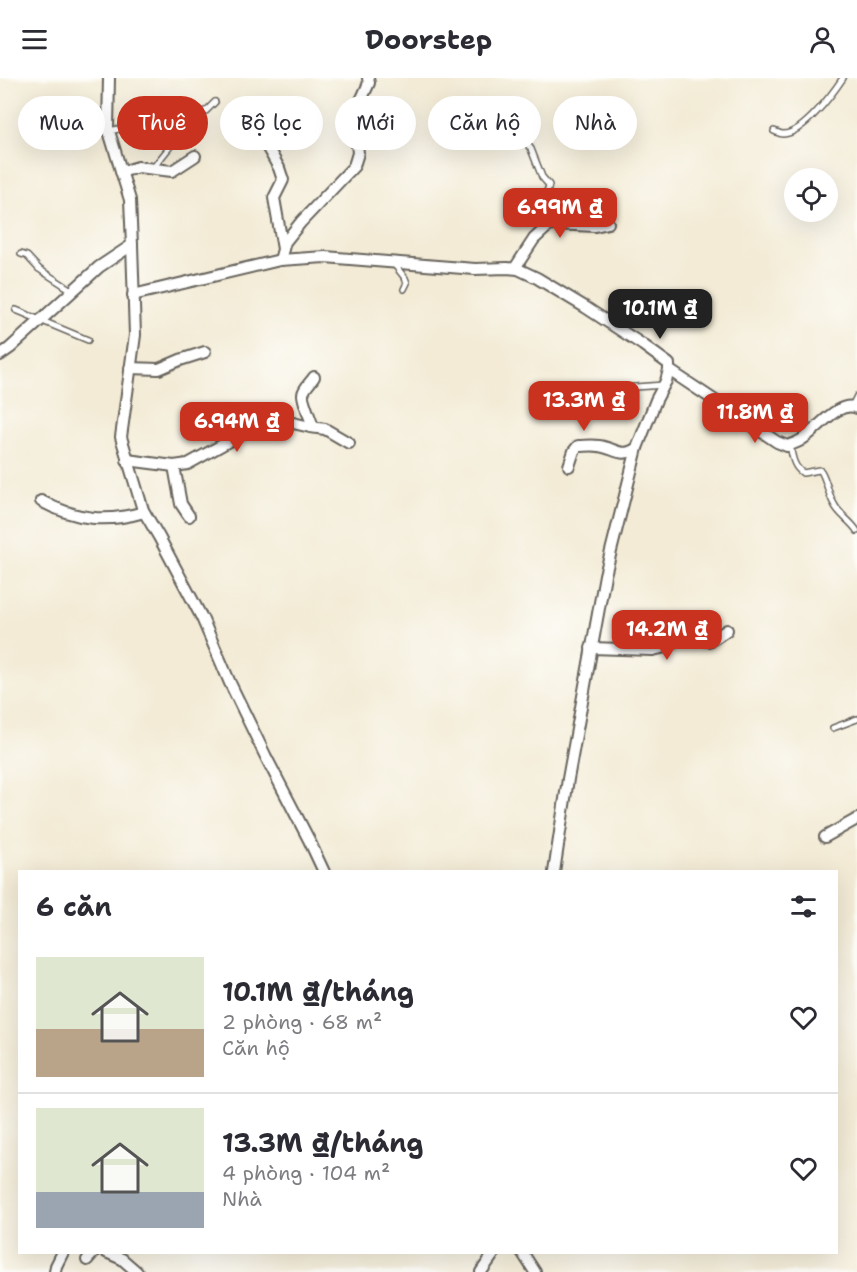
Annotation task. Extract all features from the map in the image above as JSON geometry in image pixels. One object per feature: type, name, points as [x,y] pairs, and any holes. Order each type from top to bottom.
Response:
[{"type":"street","points":[[109,78],[109,131],[130,200],[135,335],[121,437],[127,460],[144,512],[202,618],[230,683],[323,870]]},
{"type":"street","points":[[281,254],[285,242],[301,222],[354,166],[358,153],[355,126],[357,109],[369,83],[368,78]]},
{"type":"street","points":[[269,150],[283,180],[274,198],[281,254]]},
{"type":"street","points":[[121,172],[138,167],[176,170],[195,156]]},
{"type":"street","points":[[515,268],[534,239],[547,227],[555,224],[595,226],[608,224]]},
{"type":"street","points":[[0,355],[99,267],[132,244]]},
{"type":"street","points":[[134,295],[281,254],[475,269],[515,268],[537,278],[669,364],[664,385],[637,448],[605,575],[568,779],[554,870]]},
{"type":"street","points":[[130,368],[159,369],[205,352]]},
{"type":"street","points":[[669,370],[777,442],[788,446],[801,440],[839,408],[855,403]]},
{"type":"street","points":[[313,427],[303,392],[314,377]]},
{"type":"street","points":[[127,460],[174,466],[188,464],[247,431],[260,418],[268,414],[285,421],[325,429],[349,443]]},
{"type":"street","points":[[569,466],[578,446],[600,446],[620,453],[629,453],[637,448]]},
{"type":"street","points":[[174,466],[180,504],[189,516]]},
{"type":"street","points":[[41,501],[93,519],[114,519],[144,512]]},
{"type":"street","points":[[591,648],[653,650],[666,646],[689,631],[709,641],[727,630]]},
{"type":"street","points":[[825,837],[857,819]]},
{"type":"street","points":[[55,1272],[62,1254]]},
{"type":"street","points":[[111,1254],[123,1259],[137,1272]]},
{"type":"street","points":[[482,1272],[494,1254]]},
{"type":"street","points":[[523,1254],[535,1272]]},
{"type":"lane","points":[[774,131],[784,134],[797,129],[811,118],[843,78]]},
{"type":"lane","points":[[109,131],[206,111],[215,102]]},
{"type":"lane","points":[[152,169],[167,150]]},
{"type":"lane","points":[[531,150],[542,177],[549,185],[535,206],[538,215],[547,227]]},
{"type":"lane","points":[[21,254],[27,256],[39,269],[73,291]]},
{"type":"lane","points":[[393,262],[405,278],[407,283],[404,289]]},
{"type":"lane","points":[[16,310],[88,340]]},
{"type":"lane","points":[[607,389],[664,385]]},
{"type":"lane","points":[[790,445],[799,471],[803,473],[821,471],[838,512],[857,531]]},
{"type":"lane","points":[[833,728],[857,719]]}]
